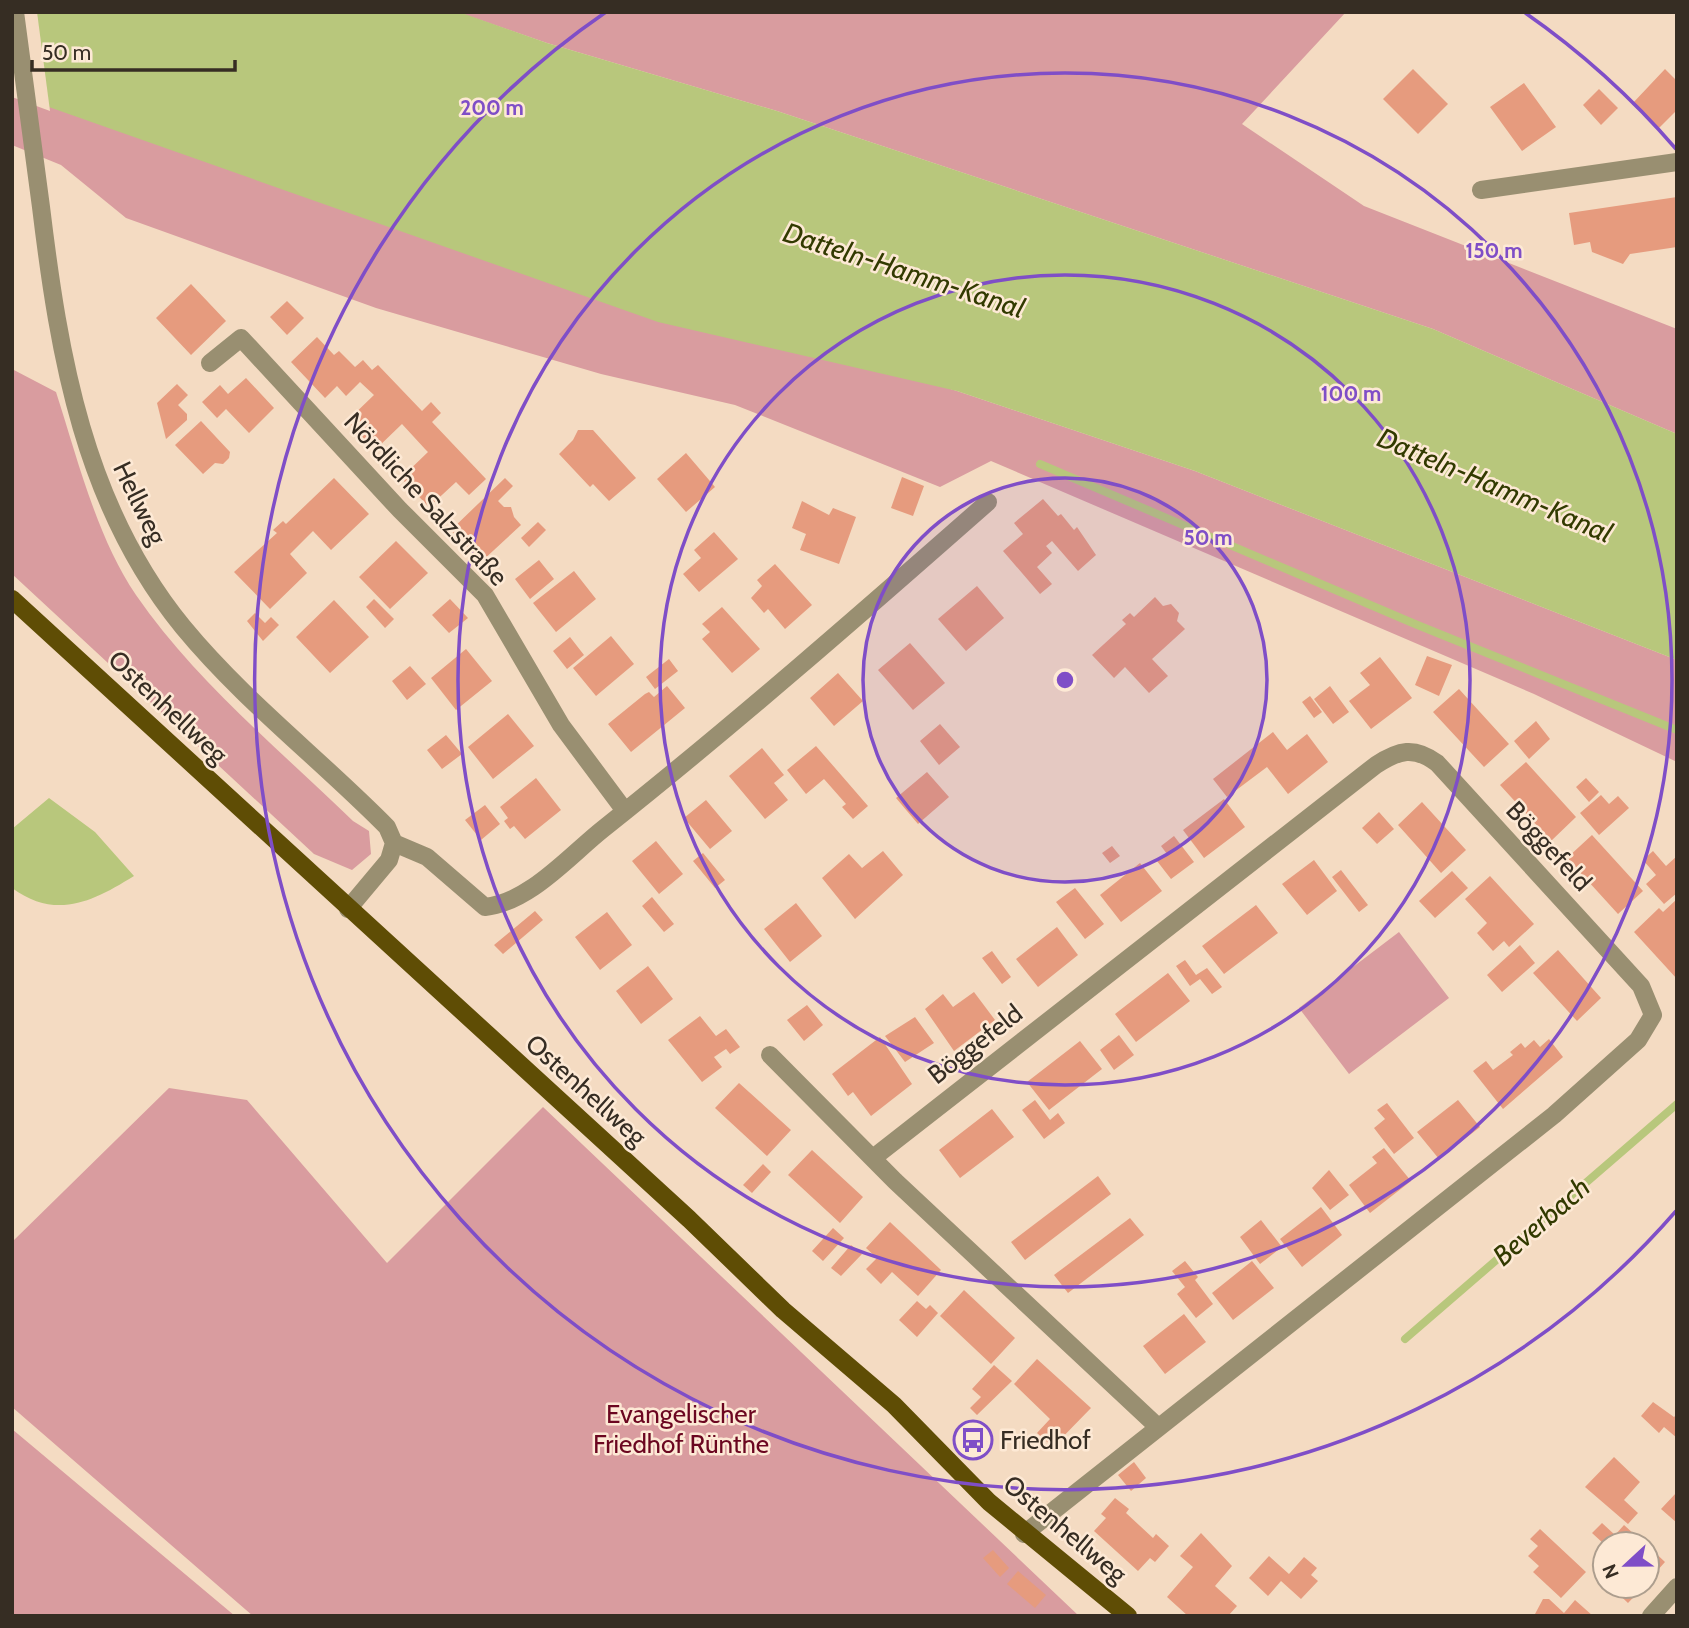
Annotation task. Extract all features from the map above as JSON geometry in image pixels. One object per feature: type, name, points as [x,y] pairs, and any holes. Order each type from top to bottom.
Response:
[{"type":"main road","name":"Ostenhellweg","points":[[12,599],[689,1219],[783,1310],[894,1405],[1024,1534],[1128,1616]]},
{"type":"street","name":"Hellweg","points":[[15,12],[52,296],[66,375],[86,451],[105,499],[131,548],[182,625],[227,677],[387,827],[394,843]]},
{"type":"street","points":[[1481,190],[1677,162]]},
{"type":"street","name":"Nördliche Salzstraße","points":[[211,363],[242,338],[400,510],[485,595],[561,725],[625,811]]},
{"type":"street","points":[[348,908],[389,860],[394,843],[426,857],[485,907],[504,905],[524,893],[625,811],[988,502]]},
{"type":"street","name":"Böggefeld","points":[[873,1158],[1376,765],[1394,754],[1409,750],[1423,753],[1437,763],[1641,986],[1653,1015],[1638,1040],[1554,1115],[1024,1534]]},
{"type":"street","points":[[769,1055],[873,1158],[1158,1427]]},
{"type":"street","points":[[1651,1616],[1677,1587]]},
{"type":"green space","points":[[457,12],[1346,12],[1242,124],[1364,206],[1677,329],[1677,434],[1433,329],[777,111],[547,43]]},
{"type":"green space","points":[[12,94],[957,391],[1195,471],[1677,660],[1677,762],[1534,694],[991,461],[940,487],[735,405],[601,374],[376,308],[126,218],[61,165],[12,145]]},
{"type":"green space","points":[[12,369],[56,392],[89,496],[110,548],[122,573],[159,626],[239,713],[353,821],[369,831],[371,854],[352,870],[314,854],[12,574]]},
{"type":"green space","points":[[1399,932],[1449,998],[1349,1074],[1299,1008]]},
{"type":"green space","name":"Evangelischer Friedhof Rünthe","points":[[169,1088],[247,1100],[387,1263],[543,1107],[1079,1616],[253,1616],[12,1407],[12,1242]]},
{"type":"green space","points":[[12,1429],[235,1616],[12,1616]]},
{"type":"water","name":"Datteln-Hamm-Kanal","points":[[12,12],[459,12],[547,43],[777,111],[1433,329],[1677,434],[1677,660],[1195,471],[957,391],[658,322],[12,94]]},
{"type":"water","points":[[49,798],[95,832],[134,876],[89,900],[74,904],[44,903],[28,898],[12,888],[12,829]]},
{"type":"pier","points":[[12,12],[37,12],[50,111],[12,97]]},
{"type":"building","points":[[1413,69],[1448,104],[1418,134],[1383,99]]},
{"type":"building","points":[[1665,69],[1677,81],[1677,110],[1658,129],[1632,104]]},
{"type":"building","points":[[1524,83],[1556,127],[1522,151],[1490,107]]},
{"type":"building","points":[[1599,89],[1618,108],[1601,125],[1583,105]]},
{"type":"building","points":[[1677,197],[1677,247],[1630,254],[1623,264],[1592,252],[1590,242],[1574,245],[1569,213]]},
{"type":"building","points":[[191,284],[226,321],[191,355],[156,318]]},
{"type":"building","points":[[287,301],[304,318],[287,335],[270,317]]},
{"type":"building","points":[[317,337],[334,355],[339,351],[355,367],[363,360],[372,370],[378,365],[422,411],[431,402],[441,413],[432,422],[486,479],[469,495],[456,482],[429,507],[401,478],[428,452],[402,424],[375,450],[347,421],[374,395],[360,382],[346,396],[337,386],[325,398],[291,362]]},
{"type":"building","points":[[246,378],[274,408],[249,433],[226,409],[217,418],[202,402],[220,385],[228,394]]},
{"type":"building","points":[[177,384],[188,395],[178,405],[187,414],[187,420],[166,439],[157,403]]},
{"type":"building","points":[[201,421],[230,452],[229,458],[223,464],[215,463],[203,474],[175,445]]},
{"type":"building","points":[[578,430],[593,430],[636,478],[609,501],[593,484],[590,487],[559,454],[573,440]]},
{"type":"building","points":[[686,453],[715,487],[686,512],[657,479]]},
{"type":"building","points":[[902,477],[924,486],[913,516],[891,508]]},
{"type":"building","points":[[334,478],[369,514],[331,550],[313,531],[290,554],[307,573],[270,609],[234,572],[277,533],[273,530],[283,521],[286,524]]},
{"type":"building","points":[[505,478],[513,486],[498,501],[504,507],[511,507],[514,517],[521,525],[481,562],[451,530]]},
{"type":"building","points":[[1043,499],[1058,516],[1061,514],[1074,530],[1077,527],[1096,555],[1078,571],[1052,541],[1046,546],[1052,553],[1037,567],[1052,584],[1040,594],[1003,551],[1023,534],[1014,523]]},
{"type":"building","points":[[802,501],[829,515],[833,508],[856,517],[839,564],[800,550],[806,534],[792,528]]},
{"type":"building","points":[[538,522],[546,530],[529,547],[521,538]]},
{"type":"building","points":[[714,532],[738,559],[699,592],[683,574],[701,558],[694,550]]},
{"type":"building","points":[[396,541],[428,573],[390,609],[359,577]]},
{"type":"building","points":[[539,560],[554,579],[530,599],[515,579]]},
{"type":"building","points":[[775,564],[812,605],[785,629],[768,609],[764,613],[751,598],[762,586],[757,580]]},
{"type":"building","points":[[574,571],[596,599],[556,632],[533,603]]},
{"type":"building","points":[[977,586],[1004,618],[966,651],[938,619]]},
{"type":"building","points":[[1155,597],[1163,606],[1171,604],[1179,613],[1177,621],[1185,629],[1152,659],[1168,676],[1149,693],[1125,667],[1114,678],[1092,655],[1126,624],[1122,620],[1130,613],[1134,617]]},
{"type":"building","points":[[374,599],[394,619],[385,628],[366,607]]},
{"type":"building","points":[[450,599],[468,618],[449,633],[432,615]]},
{"type":"building","points":[[334,600],[369,637],[330,673],[296,637]]},
{"type":"building","points":[[722,607],[760,649],[732,673],[702,639],[710,632],[702,624]]},
{"type":"building","points":[[255,613],[265,623],[271,617],[279,625],[263,641],[247,621]]},
{"type":"building","points":[[611,636],[634,664],[596,696],[573,668]]},
{"type":"building","points":[[570,637],[584,655],[567,669],[553,651]]},
{"type":"building","points":[[910,643],[945,683],[913,710],[878,670]]},
{"type":"building","points":[[466,649],[492,681],[456,710],[431,678]]},
{"type":"building","points":[[1427,656],[1452,665],[1439,696],[1415,685]]},
{"type":"building","points":[[1380,657],[1412,698],[1371,729],[1349,701],[1370,685],[1360,673]]},
{"type":"building","points":[[669,659],[678,671],[655,689],[646,677]]},
{"type":"building","points":[[410,666],[426,684],[407,700],[392,681]]},
{"type":"building","points":[[838,673],[863,701],[834,726],[810,698]]},
{"type":"building","points":[[667,686],[685,708],[631,752],[608,724],[645,694],[649,692],[654,697]]},
{"type":"building","points":[[1330,686],[1349,712],[1333,724],[1314,699]]},
{"type":"building","points":[[1459,689],[1509,744],[1484,767],[1433,712]]},
{"type":"building","points":[[1310,696],[1322,712],[1314,718],[1302,702]]},
{"type":"building","points":[[508,714],[534,746],[493,779],[468,747]]},
{"type":"building","points":[[1536,721],[1550,739],[1529,759],[1514,741]]},
{"type":"building","points":[[940,724],[960,747],[939,765],[920,741]]},
{"type":"building","points":[[1273,732],[1287,750],[1307,734],[1328,762],[1288,794],[1267,767],[1227,797],[1213,779]]},
{"type":"building","points":[[446,735],[462,754],[442,769],[427,750]]},
{"type":"building","points":[[816,746],[868,806],[853,819],[842,807],[846,804],[824,779],[806,794],[787,770]]},
{"type":"building","points":[[762,748],[784,775],[774,783],[788,800],[765,819],[729,776]]},
{"type":"building","points":[[1526,762],[1576,817],[1551,841],[1500,785]]},
{"type":"building","points":[[927,772],[949,797],[918,824],[896,798]]},
{"type":"building","points":[[536,778],[561,810],[525,839],[514,826],[510,829],[504,821],[508,818],[500,807]]},
{"type":"building","points":[[1586,778],[1599,792],[1589,802],[1576,787]]},
{"type":"building","points":[[1601,795],[1609,804],[1618,796],[1629,808],[1599,835],[1580,813]]},
{"type":"building","points":[[1224,799],[1245,827],[1204,858],[1183,830]]},
{"type":"building","points":[[706,800],[732,831],[710,849],[684,818]]},
{"type":"building","points":[[1422,802],[1466,850],[1441,873],[1398,825]]},
{"type":"building","points":[[485,805],[500,824],[481,840],[465,820]]},
{"type":"building","points":[[1379,812],[1394,829],[1377,844],[1362,828]]},
{"type":"building","points":[[1592,835],[1643,891],[1618,914],[1567,858]]},
{"type":"building","points":[[1174,836],[1194,862],[1171,879],[1157,861],[1167,854],[1161,846]]},
{"type":"building","points":[[656,841],[683,874],[659,894],[632,861]]},
{"type":"building","points":[[1112,846],[1120,856],[1110,863],[1102,853]]},
{"type":"building","points":[[883,851],[903,875],[855,919],[822,878],[849,854],[862,868]]},
{"type":"building","points":[[1653,851],[1666,866],[1677,856],[1677,893],[1664,904],[1646,884],[1656,875],[1643,860]]},
{"type":"building","points":[[703,853],[725,880],[715,888],[693,861]]},
{"type":"building","points":[[1314,860],[1337,891],[1307,915],[1282,884]]},
{"type":"building","points":[[1140,863],[1162,891],[1121,922],[1100,895]]},
{"type":"building","points":[[1341,870],[1368,905],[1359,912],[1332,877]]},
{"type":"building","points":[[1452,871],[1468,888],[1435,918],[1419,901]]},
{"type":"building","points":[[1490,876],[1534,924],[1509,947],[1504,941],[1493,951],[1477,933],[1487,923],[1465,899]]},
{"type":"building","points":[[1075,888],[1104,924],[1085,939],[1056,902]]},
{"type":"building","points":[[652,897],[674,924],[664,932],[642,906]]},
{"type":"building","points":[[1677,899],[1677,979],[1634,932],[1659,908],[1663,912]]},
{"type":"building","points":[[796,903],[822,936],[790,962],[764,929]]},
{"type":"building","points":[[1256,905],[1278,933],[1224,974],[1202,946]]},
{"type":"building","points":[[535,911],[543,920],[503,954],[494,945]]},
{"type":"building","points":[[607,912],[632,945],[600,970],[575,937]]},
{"type":"building","points":[[1057,927],[1078,955],[1038,987],[1016,959]]},
{"type":"building","points":[[1520,945],[1535,963],[1502,992],[1487,975]]},
{"type":"building","points":[[1558,950],[1601,998],[1577,1021],[1533,973]]},
{"type":"building","points":[[992,951],[1011,977],[1002,984],[982,958]]},
{"type":"building","points":[[1185,960],[1196,975],[1207,968],[1222,987],[1212,994],[1200,979],[1190,986],[1176,966]]},
{"type":"building","points":[[648,966],[673,999],[641,1024],[616,991]]},
{"type":"building","points":[[1168,973],[1190,1001],[1136,1042],[1115,1014]]},
{"type":"building","points":[[974,992],[995,1020],[954,1051],[925,1009],[943,994],[953,1007]]},
{"type":"building","points":[[807,1005],[823,1025],[804,1041],[787,1020]]},
{"type":"building","points":[[700,1016],[716,1036],[726,1029],[740,1047],[730,1054],[726,1049],[714,1057],[722,1067],[702,1082],[668,1040]]},
{"type":"building","points":[[915,1017],[934,1043],[905,1062],[885,1036]]},
{"type":"building","points":[[1119,1035],[1134,1055],[1114,1070],[1100,1050]]},
{"type":"building","points":[[880,1037],[912,1084],[871,1116],[853,1092],[848,1096],[832,1074]]},
{"type":"building","points":[[1549,1039],[1563,1057],[1503,1109],[1473,1071],[1486,1061],[1493,1070],[1513,1055],[1510,1052],[1521,1043],[1525,1048],[1534,1040],[1540,1047]]},
{"type":"building","points":[[1080,1041],[1102,1069],[1049,1110],[1027,1082]]},
{"type":"building","points":[[739,1083],[791,1130],[767,1156],[715,1108]]},
{"type":"building","points":[[1035,1100],[1050,1120],[1058,1113],[1065,1123],[1044,1139],[1022,1110]]},
{"type":"building","points":[[1458,1100],[1480,1127],[1439,1159],[1417,1132]]},
{"type":"building","points":[[1387,1103],[1414,1138],[1394,1154],[1374,1128],[1385,1119],[1377,1110]]},
{"type":"building","points":[[992,1109],[1014,1137],[960,1178],[939,1150]]},
{"type":"building","points":[[1384,1148],[1411,1181],[1370,1213],[1349,1185],[1377,1163],[1372,1157]]},
{"type":"building","points":[[812,1150],[863,1197],[840,1223],[788,1175]]},
{"type":"building","points":[[763,1164],[771,1172],[752,1193],[743,1185]]},
{"type":"building","points":[[1329,1170],[1349,1195],[1330,1210],[1312,1188]]},
{"type":"building","points":[[1098,1176],[1111,1194],[1025,1260],[1011,1242]]},
{"type":"building","points":[[1321,1207],[1342,1235],[1302,1267],[1280,1239]]},
{"type":"building","points":[[1130,1218],[1144,1235],[1068,1293],[1054,1275]]},
{"type":"building","points":[[1261,1220],[1282,1247],[1260,1264],[1240,1237]]},
{"type":"building","points":[[890,1222],[941,1270],[918,1296],[892,1272],[881,1284],[866,1269],[877,1258],[866,1248]]},
{"type":"building","points":[[833,1228],[844,1238],[823,1261],[812,1251]]},
{"type":"building","points":[[851,1245],[862,1254],[841,1276],[831,1268]]},
{"type":"building","points":[[1185,1261],[1198,1277],[1195,1280],[1213,1304],[1196,1318],[1177,1294],[1185,1287],[1172,1271]]},
{"type":"building","points":[[1252,1261],[1274,1288],[1233,1320],[1212,1293]]},
{"type":"building","points":[[964,1290],[1015,1338],[991,1364],[940,1316]]},
{"type":"building","points":[[917,1301],[926,1309],[930,1305],[938,1313],[917,1337],[899,1320]]},
{"type":"building","points":[[1184,1314],[1206,1342],[1165,1374],[1143,1346]]},
{"type":"building","points":[[1037,1359],[1091,1408],[1053,1447],[1037,1433],[1050,1419],[1014,1384]]},
{"type":"building","points":[[994,1365],[1012,1381],[977,1415],[970,1408],[981,1397],[972,1389]]},
{"type":"building","points":[[1653,1402],[1674,1417],[1677,1414],[1677,1438],[1664,1427],[1659,1433],[1641,1416]]},
{"type":"building","points":[[1614,1457],[1640,1482],[1624,1500],[1638,1513],[1628,1524],[1585,1487]]},
{"type":"building","points":[[1134,1462],[1146,1478],[1131,1491],[1118,1475]]},
{"type":"building","points":[[1677,1492],[1677,1523],[1661,1509]]},
{"type":"building","points":[[1115,1498],[1129,1509],[1126,1513],[1153,1538],[1156,1534],[1169,1546],[1155,1562],[1150,1558],[1138,1571],[1094,1531],[1106,1518],[1101,1514]]},
{"type":"building","points":[[1602,1523],[1610,1530],[1595,1530]]},
{"type":"building","points":[[1540,1529],[1586,1572],[1561,1598],[1533,1572],[1539,1566],[1528,1556],[1538,1546],[1530,1539]]},
{"type":"building","points":[[1201,1533],[1232,1566],[1215,1586],[1237,1606],[1228,1616],[1188,1616],[1167,1597],[1193,1567],[1180,1556]]},
{"type":"building","points":[[993,1550],[1009,1568],[1000,1577],[983,1558]]},
{"type":"building","points":[[1269,1556],[1289,1574],[1304,1557],[1317,1568],[1311,1575],[1318,1581],[1301,1599],[1281,1581],[1268,1596],[1249,1578]]},
{"type":"building","points":[[1018,1571],[1046,1595],[1035,1608],[1007,1584]]},
{"type":"building","points":[[1543,1599],[1549,1599],[1564,1613],[1575,1600],[1593,1616],[1538,1616],[1535,1614]]},
{"type":"waterway","points":[[1040,464],[1415,624],[1677,730]]},
{"type":"waterway","name":"Beverbach","points":[[1405,1339],[1677,1104]]},
{"type":"place","name":"Friedhof","points":[[973,1440]]}]
